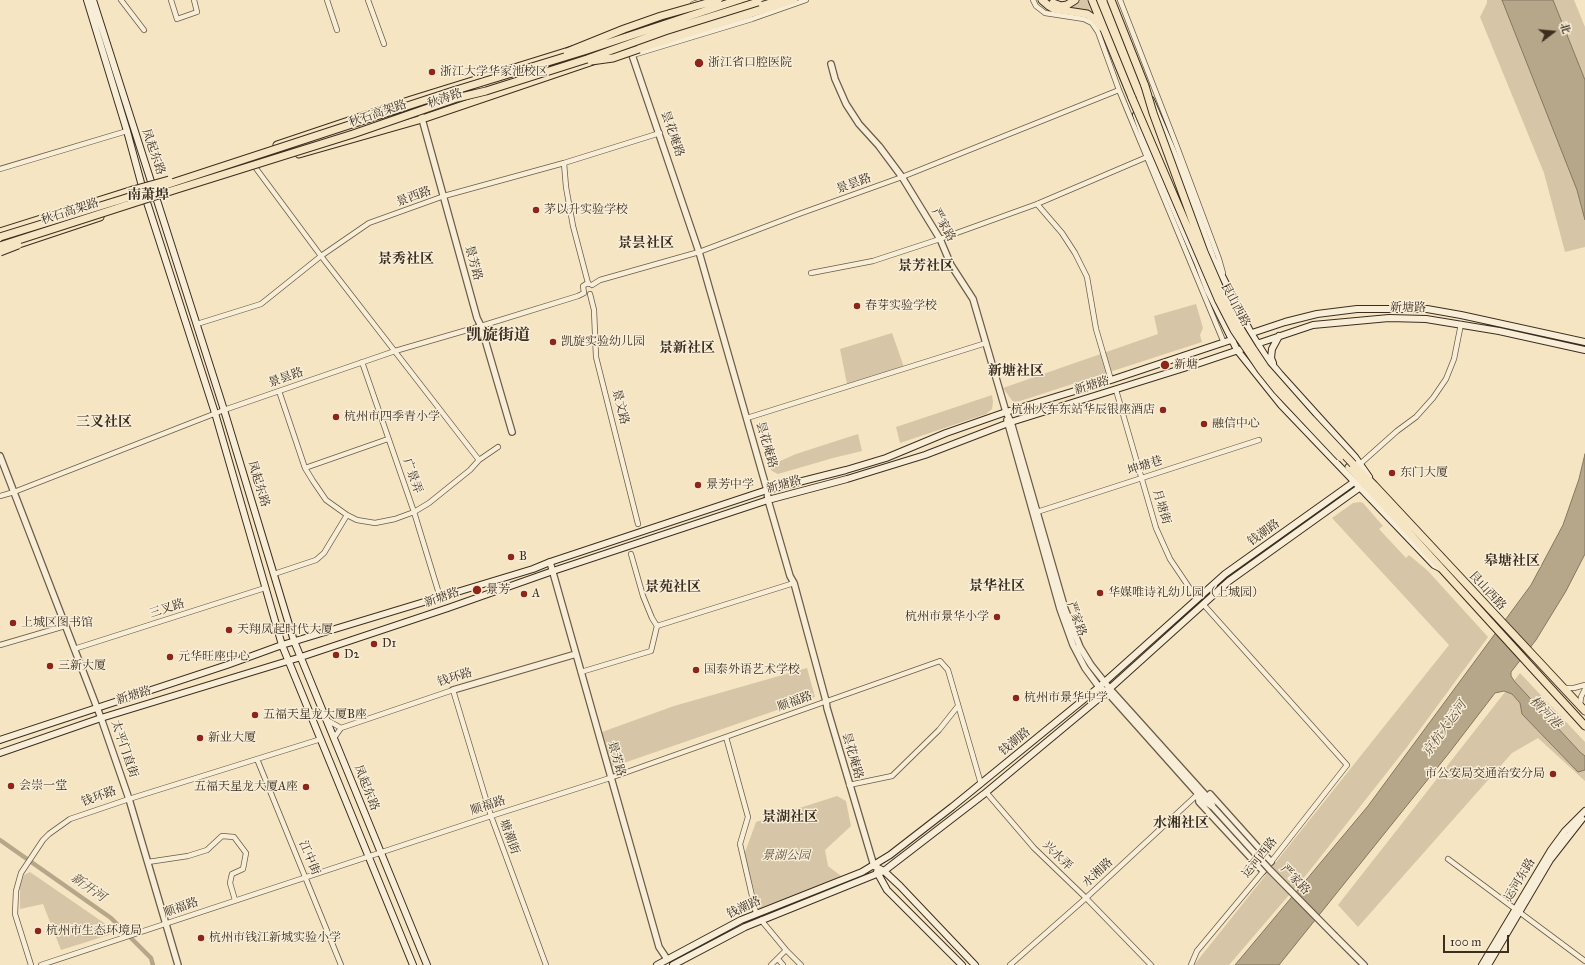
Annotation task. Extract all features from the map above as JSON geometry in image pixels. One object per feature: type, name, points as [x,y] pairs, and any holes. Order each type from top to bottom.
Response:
[{"type":"main road","name":"凤起东路","points":[[87,0],[127,131],[143,190],[215,413],[282,645],[414,965]]},
{"type":"main road","name":"凤起东路","points":[[93,0],[224,410],[294,641],[427,965]]},
{"type":"main road","points":[[544,63],[602,36],[661,16],[718,0]]},
{"type":"main road","name":"秋涛路","points":[[0,235],[153,187],[416,98],[722,0]]},
{"type":"main road","name":"秋石高架路","points":[[0,235],[222,167],[738,0]]},
{"type":"main road","name":"秋石高架路","points":[[0,246],[353,134],[457,98],[486,91],[571,64],[620,48],[665,30],[762,0]]},
{"type":"main road","name":"秋涛路","points":[[0,251],[255,167],[422,119],[515,86],[632,52],[668,35],[780,0]]},
{"type":"main road","points":[[571,64],[613,58],[683,34],[794,0]]},
{"type":"main road","points":[[1042,0],[1054,9],[1088,14],[1094,18],[1105,33]]},
{"type":"main road","points":[[1048,0],[1061,6],[1067,5],[1075,0]]},
{"type":"main road","name":"艮山西路","points":[[1092,0],[1132,98],[1219,301],[1234,330],[1261,370],[1277,390],[1374,485],[1530,654],[1585,711]]},
{"type":"main road","name":"艮山西路","points":[[1111,0],[1204,252],[1230,312],[1265,367],[1354,465],[1441,568],[1585,726]]},
{"type":"main road","name":"艮山西路","points":[[1144,86],[1170,142],[1213,258],[1251,334],[1298,396],[1355,457],[1354,465]]},
{"type":"main road","name":"艮山西路","points":[[1132,98],[1147,147],[1208,291],[1238,350],[1281,405],[1434,565],[1441,568]]},
{"type":"main road","points":[[0,251],[75,223]]},
{"type":"main road","name":"新塘路","points":[[0,740],[227,665],[294,641],[533,569],[767,490],[846,470],[886,458],[946,433],[1006,412],[1111,380],[1285,322],[1317,314],[1357,309],[1397,308],[1427,310],[1461,315],[1585,342]]},
{"type":"main road","name":"新塘路","points":[[0,753],[101,718],[300,657],[448,608],[552,571],[768,500],[925,455],[1009,423],[1116,390],[1313,325],[1376,319],[1426,319],[1461,324],[1585,350]]},
{"type":"main road","points":[[1274,366],[1271,358],[1272,349],[1279,336]]},
{"type":"main road","name":"钱潮路","points":[[657,965],[756,913],[874,866],[981,784],[1099,687],[1225,574],[1354,482]]},
{"type":"main road","name":"钱潮路","points":[[672,965],[745,927],[881,873],[986,792],[1108,690],[1234,577],[1359,488]]},
{"type":"main road","name":"运河东路","points":[[1488,965],[1552,850],[1566,831],[1585,811]]},
{"type":"main road","name":"运河东路","points":[[1482,965],[1550,860],[1585,816]]},
{"type":"main road","name":"昙花庵路","points":[[874,866],[881,873],[900,886],[975,965]]},
{"type":"main road","name":"昙花庵路","points":[[881,873],[887,890],[962,965]]},
{"type":"street","points":[[127,0],[121,1],[144,30]]},
{"type":"street","points":[[171,0],[177,19],[198,12],[194,0]]},
{"type":"street","points":[[327,0],[337,30]]},
{"type":"street","points":[[368,0],[384,44]]},
{"type":"street","points":[[625,32],[638,22],[698,1],[705,0]]},
{"type":"street","points":[[632,52],[752,19],[806,0]]},
{"type":"street","points":[[1033,0],[1036,6],[1045,13],[1084,19],[1092,23],[1098,32],[1119,90],[1224,343]]},
{"type":"street","points":[[1120,0],[1219,259],[1225,281]]},
{"type":"street","name":"昙花庵路","points":[[625,32],[699,252],[747,418],[767,490],[768,500],[790,576],[794,583],[827,708],[874,866]]},
{"type":"street","name":"严家路","points":[[831,64],[846,104],[859,124],[879,146],[902,177],[940,240],[951,265],[974,299],[1066,627],[1085,668],[1099,687],[1108,690],[1195,783],[1210,800],[1213,807]]},
{"type":"street","name":"景昙路","points":[[590,284],[699,252],[902,177],[1119,90]]},
{"type":"street","name":"景芳路","points":[[416,98],[477,318],[482,326],[512,432]]},
{"type":"street","points":[[0,169],[127,131]]},
{"type":"street","name":"景西路","points":[[197,324],[261,304],[322,256],[370,223],[444,196],[564,163],[660,133]]},
{"type":"street","points":[[811,273],[873,261],[940,240],[1036,204],[1147,157]]},
{"type":"street","points":[[564,163],[566,187],[573,226],[590,284],[593,288],[590,294],[584,292],[583,286],[590,284]]},
{"type":"street","points":[[255,167],[479,460]]},
{"type":"street","points":[[1036,204],[1062,233],[1071,246],[1087,277],[1096,329],[1111,380]]},
{"type":"street","name":"景昙路","points":[[0,496],[14,492],[215,413],[395,351],[482,326],[578,296],[584,292]]},
{"type":"street","name":"景文路","points":[[590,294],[594,310],[596,357],[638,524]]},
{"type":"street","points":[[1354,465],[1416,417],[1433,398],[1446,379],[1454,359],[1461,324]]},
{"type":"street","points":[[747,418],[986,343]]},
{"type":"street","name":"广景弄","points":[[362,362],[414,512],[440,597]]},
{"type":"street","name":"月塘街","points":[[1116,390],[1156,528],[1164,548],[1197,599]]},
{"type":"street","points":[[279,391],[305,468],[326,500],[347,515],[358,520],[375,522],[396,520],[414,512],[429,503],[470,470],[479,460],[498,447]]},
{"type":"street","name":"严家路","points":[[1009,423],[1070,624],[1087,660],[1105,682],[1108,690],[1198,794],[1213,807],[1270,870],[1364,965]]},
{"type":"street","points":[[305,468],[388,439]]},
{"type":"street","name":"坤塘巷","points":[[1037,512],[1259,440]]},
{"type":"street","name":"太平门直街","points":[[0,456],[101,718],[129,799],[178,965]]},
{"type":"street","points":[[274,574],[316,560],[324,553],[347,515]]},
{"type":"street","points":[[581,672],[651,651],[657,626],[643,596],[631,554]]},
{"type":"street","name":"景芳路","points":[[550,562],[659,947],[668,959]]},
{"type":"street","points":[[657,626],[794,583]]},
{"type":"street","name":"三叉路","points":[[74,648],[265,588]]},
{"type":"street","name":"运河西路","points":[[1191,965],[1197,951],[1271,862],[1347,765],[1203,604]]},
{"type":"street","points":[[0,645],[65,626]]},
{"type":"street","name":"钱环路","points":[[341,728],[453,690],[576,654]]},
{"type":"street","name":"顺福路","points":[[41,965],[368,856],[610,778],[940,661],[948,670],[958,706]]},
{"type":"street","points":[[1564,688],[1574,688],[1585,685]]},
{"type":"street","points":[[1580,705],[1581,697],[1585,689]]},
{"type":"street","name":"塘潮街","points":[[453,690],[491,816],[546,965]]},
{"type":"street","points":[[958,706],[981,784]]},
{"type":"street","points":[[849,785],[892,776],[939,730],[958,706]]},
{"type":"street","points":[[327,720],[341,728],[334,738]]},
{"type":"street","points":[[726,737],[748,817],[740,844],[756,913]]},
{"type":"street","name":"钱环路","points":[[31,965],[16,914],[17,882],[25,866],[48,834],[70,819],[321,739]]},
{"type":"street","name":"江中街","points":[[257,759],[341,965]]},
{"type":"street","name":"严家路","points":[[1195,783],[1203,786],[1271,862]]},
{"type":"street","name":"兴水弄","points":[[986,792],[1034,848],[1086,898],[1151,965]]},
{"type":"street","name":"严家路","points":[[1198,794],[1199,802],[1263,871]]},
{"type":"street","name":"水湘路","points":[[1010,965],[1086,898],[1198,794]]},
{"type":"street","points":[[148,862],[188,856],[207,850],[222,836],[234,837],[246,853],[243,869],[232,874],[231,878],[230,883],[235,900]]},
{"type":"street","points":[[1448,859],[1585,961]]},
{"type":"street","points":[[761,920],[786,950],[801,965]]},
{"type":"street","points":[[771,965],[786,950]]},
{"type":"street","points":[[668,959],[672,965]]},
{"type":"street","points":[[778,959],[783,965]]},
{"type":"green space","points":[[1078,0],[1087,0],[1091,11],[1089,13],[1073,8],[1072,6]]},
{"type":"green space","points":[[1487,0],[1574,0],[1585,27],[1585,247],[1565,252],[1544,173],[1480,17]]},
{"type":"green space","points":[[1196,304],[1203,328],[1200,335],[1202,342],[1014,403],[1003,388],[1158,334],[1154,316]]},
{"type":"green space","points":[[892,333],[904,367],[847,384],[840,349]]},
{"type":"green space","points":[[992,395],[992,409],[986,414],[900,443],[896,427]]},
{"type":"green space","points":[[858,434],[862,451],[778,474],[772,471],[769,466],[796,454]]},
{"type":"green space","points":[[1353,503],[1363,503],[1383,526],[1379,529],[1406,558],[1409,555],[1428,571],[1488,637],[1407,747],[1307,874],[1229,965],[1194,965],[1449,645],[1332,518]]},
{"type":"green space","points":[[807,668],[815,697],[612,767],[602,732],[674,706]]},
{"type":"green space","points":[[1520,673],[1585,742],[1585,781],[1538,738],[1512,753],[1358,927],[1338,905]]},
{"type":"green space","name":"景湖公园","points":[[837,796],[846,801],[851,826],[825,850],[828,866],[845,879],[760,911],[744,855],[756,822]]},
{"type":"green space","points":[[30,872],[107,925],[115,933],[61,950],[43,904],[20,909],[20,886],[24,875]]},
{"type":"water","points":[[1502,0],[1553,0],[1585,80],[1585,220],[1577,190]]},
{"type":"water","name":"京杭大运河","points":[[1585,454],[1585,554],[1566,591],[1536,640],[1511,672],[1511,676],[1585,756],[1585,770],[1578,772],[1522,714],[1520,703],[1512,694],[1504,691],[1495,693],[1449,753],[1279,965],[1235,965],[1368,806],[1531,585],[1563,525],[1579,479]]},
{"type":"waterway","name":"新开河","points":[[0,840],[111,918],[151,958],[153,965]]},
{"type":"place","name":"浙江省口腔医院","points":[[699,63]]},
{"type":"place","name":"浙江大学华家池校区","points":[[432,72]]},
{"type":"place","name":"茅以升实验学校","points":[[536,210]]},
{"type":"place","name":"春芽实验学校","points":[[857,306]]},
{"type":"place","name":"凯旋实验幼儿园","points":[[553,342]]},
{"type":"place","name":"新塘","points":[[1165,365]]},
{"type":"place","name":"杭州火车东站华辰银座酒店","points":[[1163,410]]},
{"type":"place","name":"杭州市四季青小学","points":[[336,417]]},
{"type":"place","name":"融信中心","points":[[1204,424]]},
{"type":"place","name":"东门大厦","points":[[1392,473]]},
{"type":"place","name":"景芳中学","points":[[698,485]]},
{"type":"place","name":"B","points":[[511,557]]},
{"type":"place","name":"景芳","points":[[477,590]]},
{"type":"place","name":"华媒唯诗礼幼儿园（上城园）","points":[[1100,593]]},
{"type":"place","name":"A","points":[[524,594]]},
{"type":"place","name":"杭州市景华小学","points":[[997,617]]},
{"type":"place","name":"上城区图书馆","points":[[13,623]]},
{"type":"place","name":"天翔凤起时代大厦","points":[[229,630]]},
{"type":"place","name":"D1","points":[[374,644]]},
{"type":"place","name":"D2","points":[[336,655]]},
{"type":"place","name":"元华旺座中心","points":[[170,657]]},
{"type":"place","name":"三新大厦","points":[[50,666]]},
{"type":"place","name":"国泰外语艺术学校","points":[[696,670]]},
{"type":"place","name":"杭州市景华中学","points":[[1016,698]]},
{"type":"place","name":"五福天星龙大厦B座","points":[[255,715]]},
{"type":"place","name":"新业大厦","points":[[200,738]]},
{"type":"place","name":"市公安局交通治安分局","points":[[1553,774]]},
{"type":"place","name":"会崇一堂","points":[[11,786]]},
{"type":"place","name":"五福天星龙大厦A座","points":[[306,787]]},
{"type":"place","name":"杭州市生态环境局","points":[[38,931]]},
{"type":"place","name":"杭州市钱江新城实验小学","points":[[201,938]]},
{"type":"district","name":"南萧埠","points":[[148,196]]},
{"type":"district","name":"景昙社区","points":[[646,244]]},
{"type":"district","name":"景秀社区","points":[[406,260]]},
{"type":"district","name":"景芳社区","points":[[926,267]]},
{"type":"district","name":"凯旋街道","points":[[498,336]]},
{"type":"district","name":"景新社区","points":[[687,349]]},
{"type":"district","name":"新塘社区","points":[[1016,372]]},
{"type":"district","name":"三叉社区","points":[[104,423]]},
{"type":"district","name":"皋塘社区","points":[[1512,562]]},
{"type":"district","name":"景华社区","points":[[997,587]]},
{"type":"district","name":"景苑社区","points":[[673,588]]},
{"type":"district","name":"景湖社区","points":[[790,818]]},
{"type":"district","name":"水湘社区","points":[[1181,824]]},
{"type":"water label","name":"横河港","points":[[1545,713]]}]
